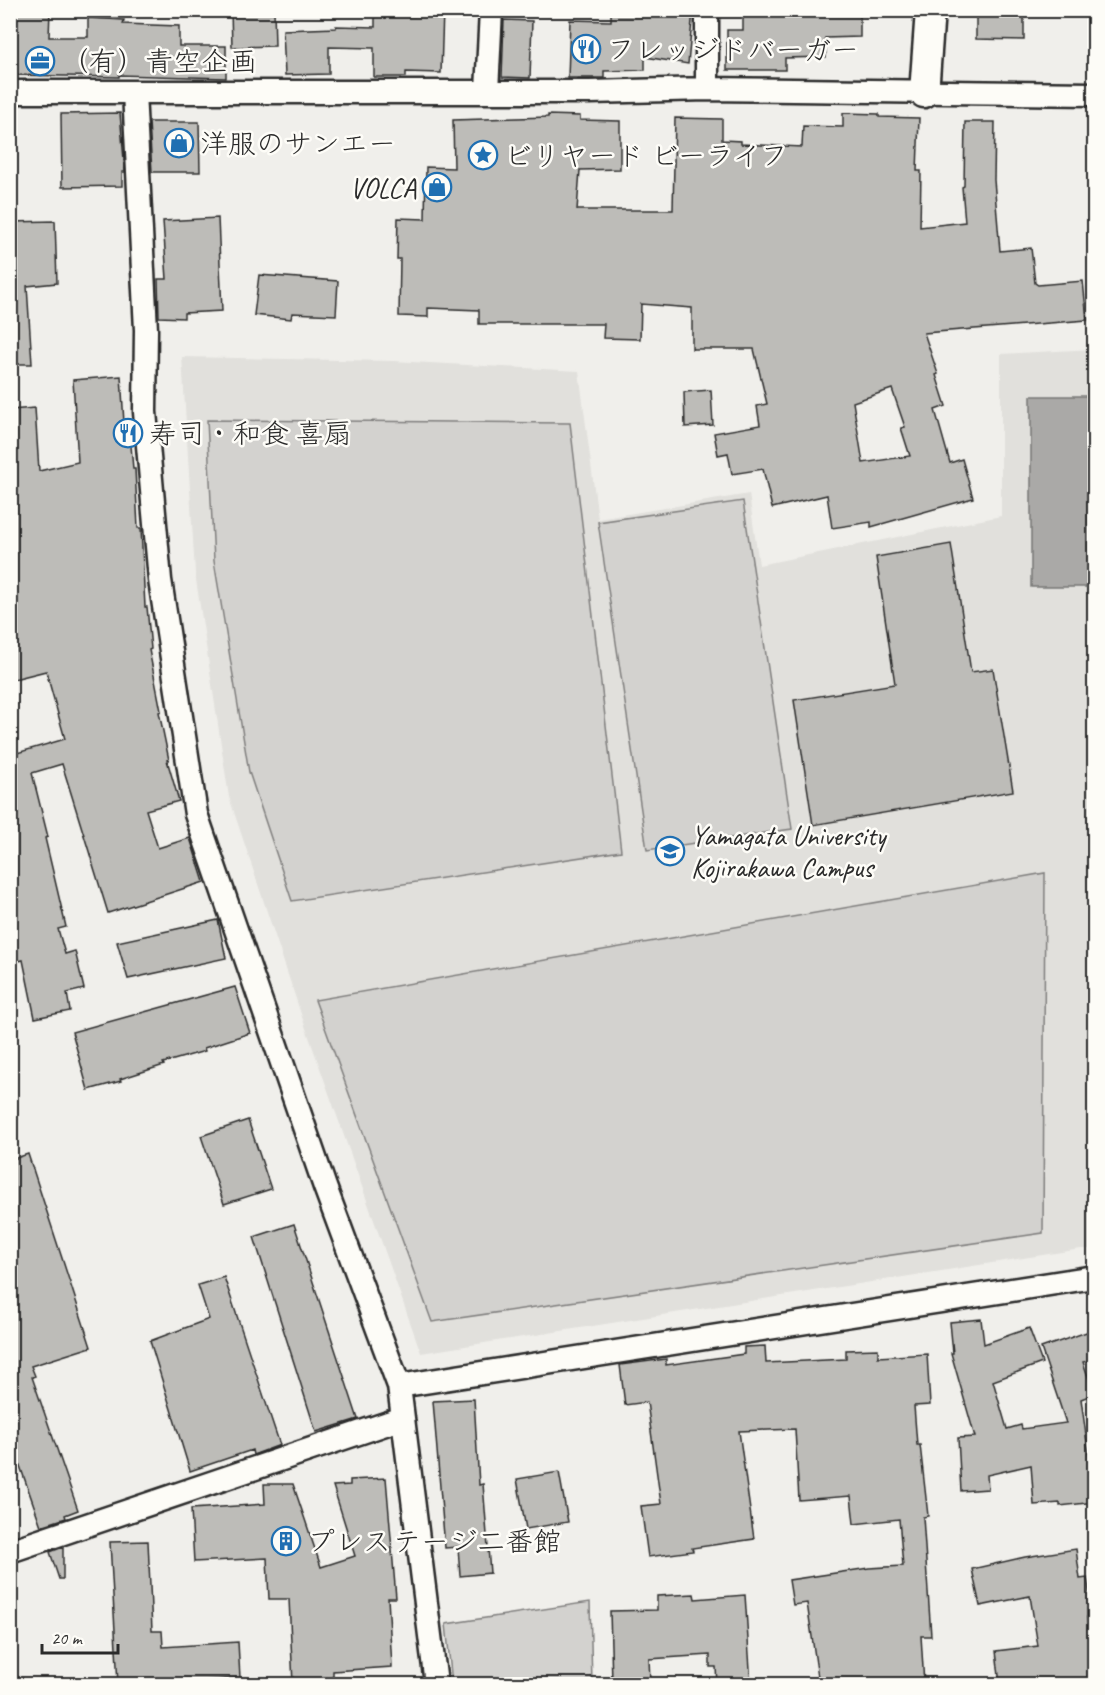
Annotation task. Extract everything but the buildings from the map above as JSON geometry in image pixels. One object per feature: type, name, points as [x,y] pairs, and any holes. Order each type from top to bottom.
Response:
[{"type":"street","points":[[488,91],[491,10]]},
{"type":"street","points":[[707,10],[707,90]]},
{"type":"street","points":[[924,93],[930,10]]},
{"type":"street","points":[[10,92],[707,90],[1095,94]]},
{"type":"street","points":[[134,92],[146,330],[144,412],[160,580],[196,814],[325,1188],[399,1386],[428,1601],[436,1684]]},
{"type":"street","points":[[399,1386],[1095,1277]]},
{"type":"street","points":[[10,1551],[403,1418]]},
{"type":"shaded area","name":"Yamagata University Kojirakawa Campus","points":[[1094,349],[1094,1249],[1081,1249],[421,1353],[303,1020],[229,797],[195,573],[182,357],[393,361],[579,371],[598,519],[749,494],[759,565],[1001,516],[1001,354]]},
{"type":"shaded area","points":[[1031,396],[1094,396],[1094,587],[1031,587]]},
{"type":"shaded area","points":[[207,420],[570,423],[621,851],[292,901],[249,772],[214,561]]},
{"type":"shaded area","points":[[743,501],[792,829],[647,850],[598,522]]},
{"type":"shaded area","points":[[1045,873],[1043,1233],[432,1322],[315,1000]]},
{"type":"shaded area","points":[[590,1602],[592,1684],[452,1684],[446,1624]]},
{"type":"place","name":"フレッジドバーガー","points":[[586,49]]},
{"type":"place","name":"（有）青空企画","points":[[40,61]]},
{"type":"place","name":"洋服のサンエー","points":[[179,143]]},
{"type":"place","name":"ビリヤード ビーライフ","points":[[483,155]]},
{"type":"place","name":"VOLCA","points":[[437,187]]},
{"type":"place","name":"寿司・和食 喜扇","points":[[128,433]]},
{"type":"place","name":"Yamagata University Kojirakawa Campus","points":[[670,851]]},
{"type":"place","name":"プレステージ二番館","points":[[286,1541]]}]
